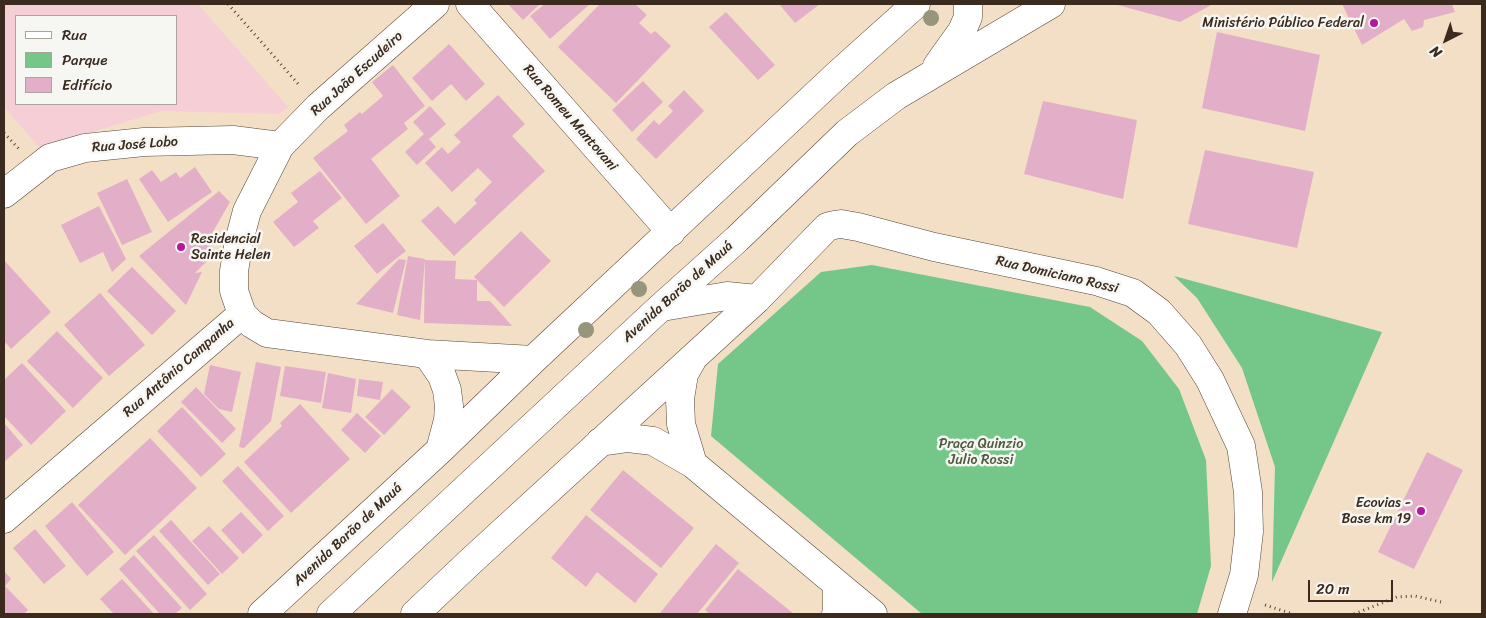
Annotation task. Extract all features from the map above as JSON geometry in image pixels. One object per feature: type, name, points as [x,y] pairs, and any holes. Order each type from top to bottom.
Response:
[{"type":"street","name":"Rua João Escudeiro","points":[[280,146],[318,107],[435,4]]},
{"type":"street","name":"Rua Romeu Mantovani","points":[[470,4],[671,232]]},
{"type":"street","name":"Avenida Barão de Mauá","points":[[262,614],[440,450],[533,360],[831,81],[916,4]]},
{"type":"street","points":[[931,74],[962,31],[968,16],[968,4]]},
{"type":"street","name":"Avenida Barão de Mauá","points":[[331,614],[660,308],[737,239],[847,133],[896,96],[1052,4]]},
{"type":"street","name":"Rua José Lobo","points":[[4,194],[50,158],[85,148],[144,142],[234,140],[280,146]]},
{"type":"street","name":"Rua Antônio Campanha","points":[[4,519],[242,314],[234,291],[234,271],[239,241],[247,211],[280,146]]},
{"type":"street","name":"Rua Domiciano Rossi","points":[[757,299],[827,227],[834,225],[858,227],[934,248],[1096,281],[1133,293],[1159,312],[1188,344],[1206,373],[1241,446],[1248,492],[1249,532],[1244,575],[1232,614]]},
{"type":"street","points":[[660,308],[727,296],[757,299]]},
{"type":"street","points":[[415,614],[757,299]]},
{"type":"street","points":[[242,314],[252,324],[267,333],[427,354],[533,360]]},
{"type":"street","points":[[427,354],[442,376],[447,390],[448,420],[440,450]]},
{"type":"street","points":[[693,464],[681,424],[680,399],[684,374],[694,357]]},
{"type":"street","points":[[600,442],[628,438],[653,442],[693,464],[837,585],[866,612]]},
{"type":"street","points":[[836,614],[837,585]]},
{"type":"path","points":[[228,4],[318,107]]},
{"type":"path","points":[[1354,614],[1397,597],[1415,596],[1441,602]]},
{"type":"shaded area","points":[[4,4],[198,4],[288,107],[279,114],[161,111],[40,148],[4,107]]},
{"type":"green space","name":"Praça Quinzio Julio Rossi","points":[[872,265],[1090,307],[1142,341],[1179,389],[1206,460],[1211,566],[1197,614],[922,614],[711,436],[718,364],[821,272]]},
{"type":"green space","points":[[1174,276],[1382,332],[1272,582],[1275,467],[1242,368],[1197,298]]},
{"type":"building","points":[[508,4],[540,4],[523,20]]},
{"type":"building","points":[[545,4],[590,4],[550,39],[530,16]]},
{"type":"building","points":[[600,4],[635,4],[647,15],[639,23],[651,34],[655,31],[671,46],[616,103],[558,47]]},
{"type":"building","points":[[779,4],[820,4],[795,23]]},
{"type":"building","points":[[1114,4],[1213,4],[1180,22]]},
{"type":"building","name":"Ministério Público Federal","points":[[1342,4],[1452,4],[1455,12],[1424,20],[1423,27],[1412,31],[1404,19],[1362,45]]},
{"type":"building","points":[[726,12],[775,65],[758,80],[709,27]]},
{"type":"building","points":[[1217,32],[1320,55],[1305,131],[1202,108]]},
{"type":"building","points":[[449,44],[485,84],[466,101],[451,84],[432,101],[412,78]]},
{"type":"building","points":[[393,65],[425,106],[404,123],[408,129],[371,159],[400,196],[366,224],[313,158],[348,131],[344,125],[360,112],[362,114],[383,96],[372,82]]},
{"type":"building","points":[[643,81],[663,102],[632,132],[612,110]]},
{"type":"building","points":[[684,90],[704,111],[656,159],[636,139],[654,120],[659,125],[673,111],[668,106]]},
{"type":"building","points":[[498,95],[525,124],[512,136],[545,171],[454,256],[421,221],[438,206],[455,224],[477,203],[474,200],[492,182],[478,168],[452,192],[425,163],[442,147],[448,154],[461,142],[454,135]]},
{"type":"building","points":[[1043,101],[1137,120],[1123,199],[1024,174]]},
{"type":"building","points":[[430,106],[446,124],[429,139],[436,147],[417,165],[405,152],[424,134],[413,122]]},
{"type":"building","points":[[1205,150],[1314,172],[1297,248],[1188,224]]},
{"type":"building","points":[[195,167],[212,192],[168,222],[139,179],[152,170],[161,182],[176,172],[180,178]]},
{"type":"building","points":[[320,171],[342,198],[313,221],[319,228],[294,247],[273,222],[298,202],[291,193]]},
{"type":"building","points":[[127,179],[152,232],[122,245],[97,193]]},
{"type":"building","name":"Residencial Sainte Helen","points":[[219,191],[230,202],[207,242],[216,252],[195,273],[202,272],[186,305],[139,256]]},
{"type":"building","points":[[99,206],[126,259],[112,272],[103,252],[80,263],[61,225]]},
{"type":"building","points":[[383,223],[406,251],[377,274],[354,246]]},
{"type":"building","points":[[521,231],[551,261],[504,307],[474,277]]},
{"type":"building","points":[[408,256],[425,259],[420,320],[397,315]]},
{"type":"building","points":[[399,259],[406,260],[393,313],[356,304]]},
{"type":"building","points":[[4,260],[51,312],[11,349],[4,341]]},
{"type":"building","points":[[425,260],[456,261],[455,279],[477,280],[477,301],[490,301],[512,326],[424,323]]},
{"type":"building","points":[[132,267],[176,311],[152,335],[107,291]]},
{"type":"building","points":[[100,293],[145,345],[109,376],[64,325]]},
{"type":"building","points":[[57,331],[103,378],[73,408],[27,361]]},
{"type":"building","points":[[256,362],[281,367],[271,421],[244,448],[239,447]]},
{"type":"building","points":[[22,363],[66,411],[31,445],[4,416],[4,380]]},
{"type":"building","points":[[210,365],[241,372],[232,412],[219,409],[204,394]]},
{"type":"building","points":[[285,366],[326,372],[321,403],[280,396]]},
{"type":"building","points":[[328,373],[356,379],[351,413],[322,408]]},
{"type":"building","points":[[359,379],[383,382],[380,400],[357,396]]},
{"type":"building","points":[[196,387],[236,429],[222,443],[181,402]]},
{"type":"building","points":[[392,389],[411,407],[384,435],[365,417]]},
{"type":"building","points":[[300,404],[350,459],[291,513],[244,462],[282,426],[280,423]]},
{"type":"building","points":[[182,407],[226,454],[201,477],[157,431]]},
{"type":"building","points":[[357,413],[381,436],[365,453],[341,430]]},
{"type":"building","points":[[4,423],[23,445],[4,462]]},
{"type":"building","points":[[150,438],[197,488],[125,555],[78,505]]},
{"type":"building","name":"Ecovias - Base km 19","points":[[1427,452],[1463,470],[1414,569],[1378,552]]},
{"type":"building","points":[[238,466],[284,516],[268,531],[222,481]]},
{"type":"building","points":[[623,470],[694,528],[661,568],[590,510]]},
{"type":"building","points":[[72,502],[114,552],[87,576],[45,526]]},
{"type":"building","points":[[241,512],[263,535],[243,554],[221,530]]},
{"type":"building","points":[[586,515],[658,574],[635,603],[597,572],[586,587],[551,558]]},
{"type":"building","points":[[171,520],[220,574],[208,585],[159,531]]},
{"type":"building","points":[[209,526],[239,558],[222,574],[192,541]]},
{"type":"building","points":[[35,529],[66,566],[44,584],[13,548]]},
{"type":"building","points":[[154,535],[207,594],[190,610],[136,551]]},
{"type":"building","points":[[716,544],[739,563],[697,614],[660,613]]},
{"type":"building","points":[[134,555],[182,608],[175,614],[160,614],[119,569]]},
{"type":"building","points":[[738,569],[794,614],[710,614],[705,610]]},
{"type":"building","points":[[4,571],[11,579],[5,586],[28,610],[24,614],[4,614]]},
{"type":"building","points":[[122,579],[154,614],[114,614],[100,599]]},
{"type":"place","name":"Ministério Público Federal","points":[[1374,23]]},
{"type":"place","name":"Residencial Sainte Helen","points":[[181,247]]},
{"type":"place","name":"Ecovias - Base km 19","points":[[1421,511]]}]
